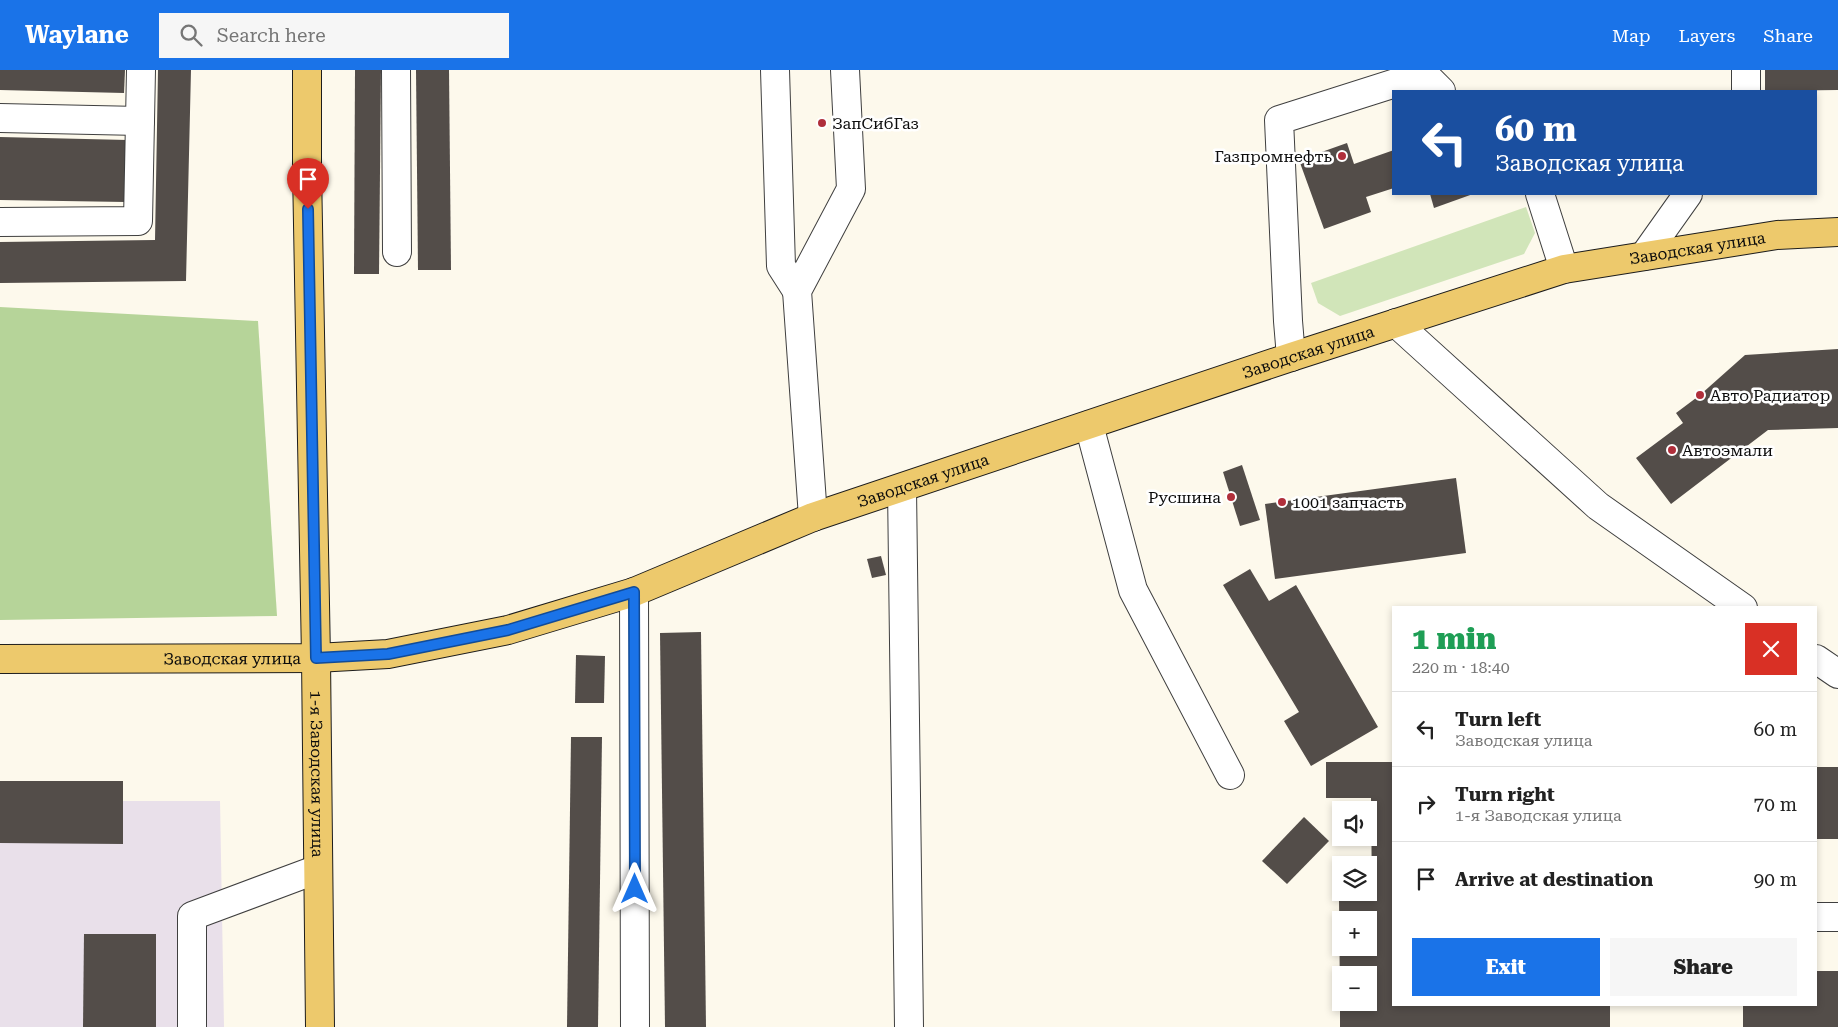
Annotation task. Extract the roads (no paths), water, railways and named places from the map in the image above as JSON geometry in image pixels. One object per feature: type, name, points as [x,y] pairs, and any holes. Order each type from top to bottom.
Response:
[{"type":"main road","name":"1-я Заводская улица","points":[[307,70],[320,1027]]},
{"type":"main road","name":"Заводская улица","points":[[0,659],[316,658],[388,654],[508,630],[634,592],[813,517],[1291,357],[1564,269],[1777,235],[1838,232]]},
{"type":"lane","points":[[0,222],[138,221],[141,70]]},
{"type":"lane","points":[[396,70],[397,252]]},
{"type":"lane","points":[[775,70],[781,266],[797,291],[813,517]]},
{"type":"lane","points":[[797,291],[851,189],[845,70]]},
{"type":"lane","points":[[1746,70],[1746,90]]},
{"type":"lane","points":[[1291,357],[1279,120],[1424,74],[1440,90]]},
{"type":"lane","points":[[0,118],[140,121]]},
{"type":"lane","points":[[1540,195],[1564,269]]},
{"type":"lane","points":[[1644,256],[1687,195]]},
{"type":"lane","points":[[1396,323],[1598,506],[1740,606]]},
{"type":"lane","points":[[1089,425],[1133,590],[1230,775]]},
{"type":"lane","points":[[902,488],[909,1027]]},
{"type":"lane","points":[[634,592],[635,1027]]},
{"type":"lane","points":[[1817,660],[1838,674]]},
{"type":"lane","points":[[192,1027],[192,916],[318,870]]},
{"type":"lane","points":[[1817,917],[1838,917]]},
{"type":"place","name":"ЗапСибГаз","points":[[822,123]]},
{"type":"place","name":"Газпромнефть","points":[[1342,156]]},
{"type":"place","name":"Авто Радиатор","points":[[1700,395]]},
{"type":"place","name":"Автоэмали","points":[[1672,450]]},
{"type":"place","name":"Русшина","points":[[1231,497]]},
{"type":"place","name":"1001 запчасть","points":[[1282,502]]}]
